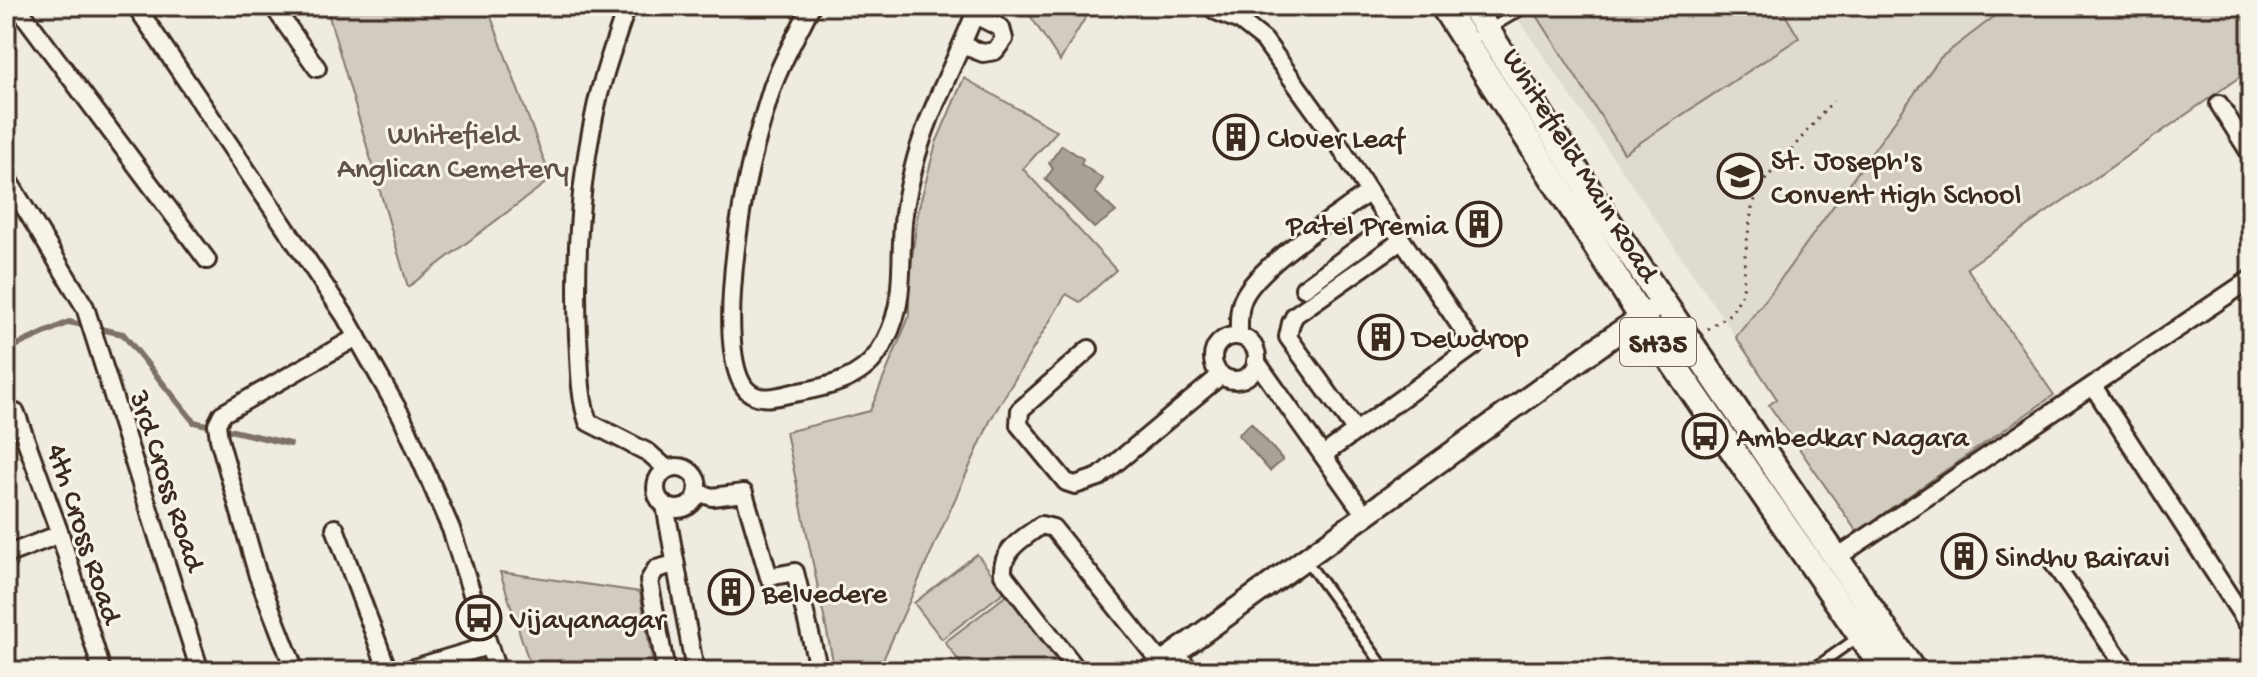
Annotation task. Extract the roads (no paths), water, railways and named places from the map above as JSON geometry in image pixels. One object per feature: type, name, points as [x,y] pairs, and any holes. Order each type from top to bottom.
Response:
[{"type":"main road","name":"Whitefield Main Road","points":[[1443,6],[1477,36],[1610,224],[1913,671]]},
{"type":"main road","name":"Whitefield Main Road","points":[[1472,6],[1477,36],[1642,318],[1885,671]]},
{"type":"street","points":[[17,6],[207,260]]},
{"type":"street","points":[[136,6],[345,316],[402,417],[451,529],[497,671]]},
{"type":"street","points":[[273,6],[317,68]]},
{"type":"street","points":[[627,6],[594,117],[580,216],[576,288],[581,401],[588,422],[649,453],[667,469]]},
{"type":"street","points":[[811,6],[773,86],[748,177],[733,271],[732,353],[738,375],[748,392],[755,396],[820,389],[842,381],[876,357],[891,333],[899,306],[902,226],[914,165],[962,45]]},
{"type":"street","points":[[1210,6],[1216,11],[1240,14],[1264,40],[1336,140],[1390,225],[1474,346],[1323,455]]},
{"type":"street","points":[[2219,104],[2251,155]]},
{"type":"street","name":"3rd Cross Road","points":[[6,177],[85,307],[200,671]]},
{"type":"street","points":[[1239,336],[1241,302],[1253,282],[1369,192]]},
{"type":"street","points":[[1304,288],[1390,225]]},
{"type":"street","points":[[1355,430],[1288,337],[1291,323],[1295,315],[1401,241]]},
{"type":"street","points":[[1836,558],[2251,279]]},
{"type":"street","points":[[1162,662],[1662,303]]},
{"type":"street","points":[[1239,336],[1251,343],[1256,361],[1253,369],[1235,380],[1221,375],[1213,363],[1214,349],[1224,338],[1239,336]]},
{"type":"street","points":[[295,671],[258,576],[217,424],[222,414],[357,337]]},
{"type":"street","points":[[1089,349],[1020,410],[1019,425],[1066,482],[1075,485],[1099,477],[1221,375]]},
{"type":"street","points":[[1256,361],[1365,515]]},
{"type":"street","points":[[2093,386],[2251,629]]},
{"type":"street","name":"4th Cross Road","points":[[16,413],[60,534],[102,671]]},
{"type":"street","points":[[665,505],[678,509],[691,503],[697,492],[696,478],[686,469],[667,469],[655,487],[656,494],[665,505],[695,671]]},
{"type":"street","points":[[697,492],[712,497],[744,493],[769,577],[795,572],[819,671]]},
{"type":"street","points":[[1078,671],[1003,574],[1002,564],[1007,551],[1041,525],[1053,528],[1162,662],[1190,671]]},
{"type":"street","points":[[335,528],[388,671]]},
{"type":"street","points":[[6,555],[60,534]]},
{"type":"street","points":[[666,671],[649,581],[656,569],[675,564]]},
{"type":"street","points":[[2054,564],[2128,671]]},
{"type":"street","points":[[404,671],[488,646]]},
{"type":"lane","points":[[1477,36],[1528,6]]},
{"type":"lane","points":[[1305,559],[1387,671]]},
{"type":"lane","points":[[1810,671],[1861,636]]},
{"type":"waterway","points":[[6,350],[69,322],[123,334],[194,422],[290,444]]},
{"type":"place","name":"Clover Leaf","points":[[1236,137]]},
{"type":"place","name":"St. Joseph's Convent High School","points":[[1740,176]]},
{"type":"place","name":"Patel Premia","points":[[1479,224]]},
{"type":"place","name":"Dewdrop","points":[[1381,337]]},
{"type":"place","name":"Ambedkar Nagara","points":[[1705,436]]},
{"type":"place","name":"Sindhu Bairavi","points":[[1964,556]]},
{"type":"place","name":"Belvedere","points":[[731,592]]},
{"type":"place","name":"Vijayanagar","points":[[479,618]]},
{"type":"park label","name":"Whitefield Anglican Cemetery","points":[[453,150]]}]
